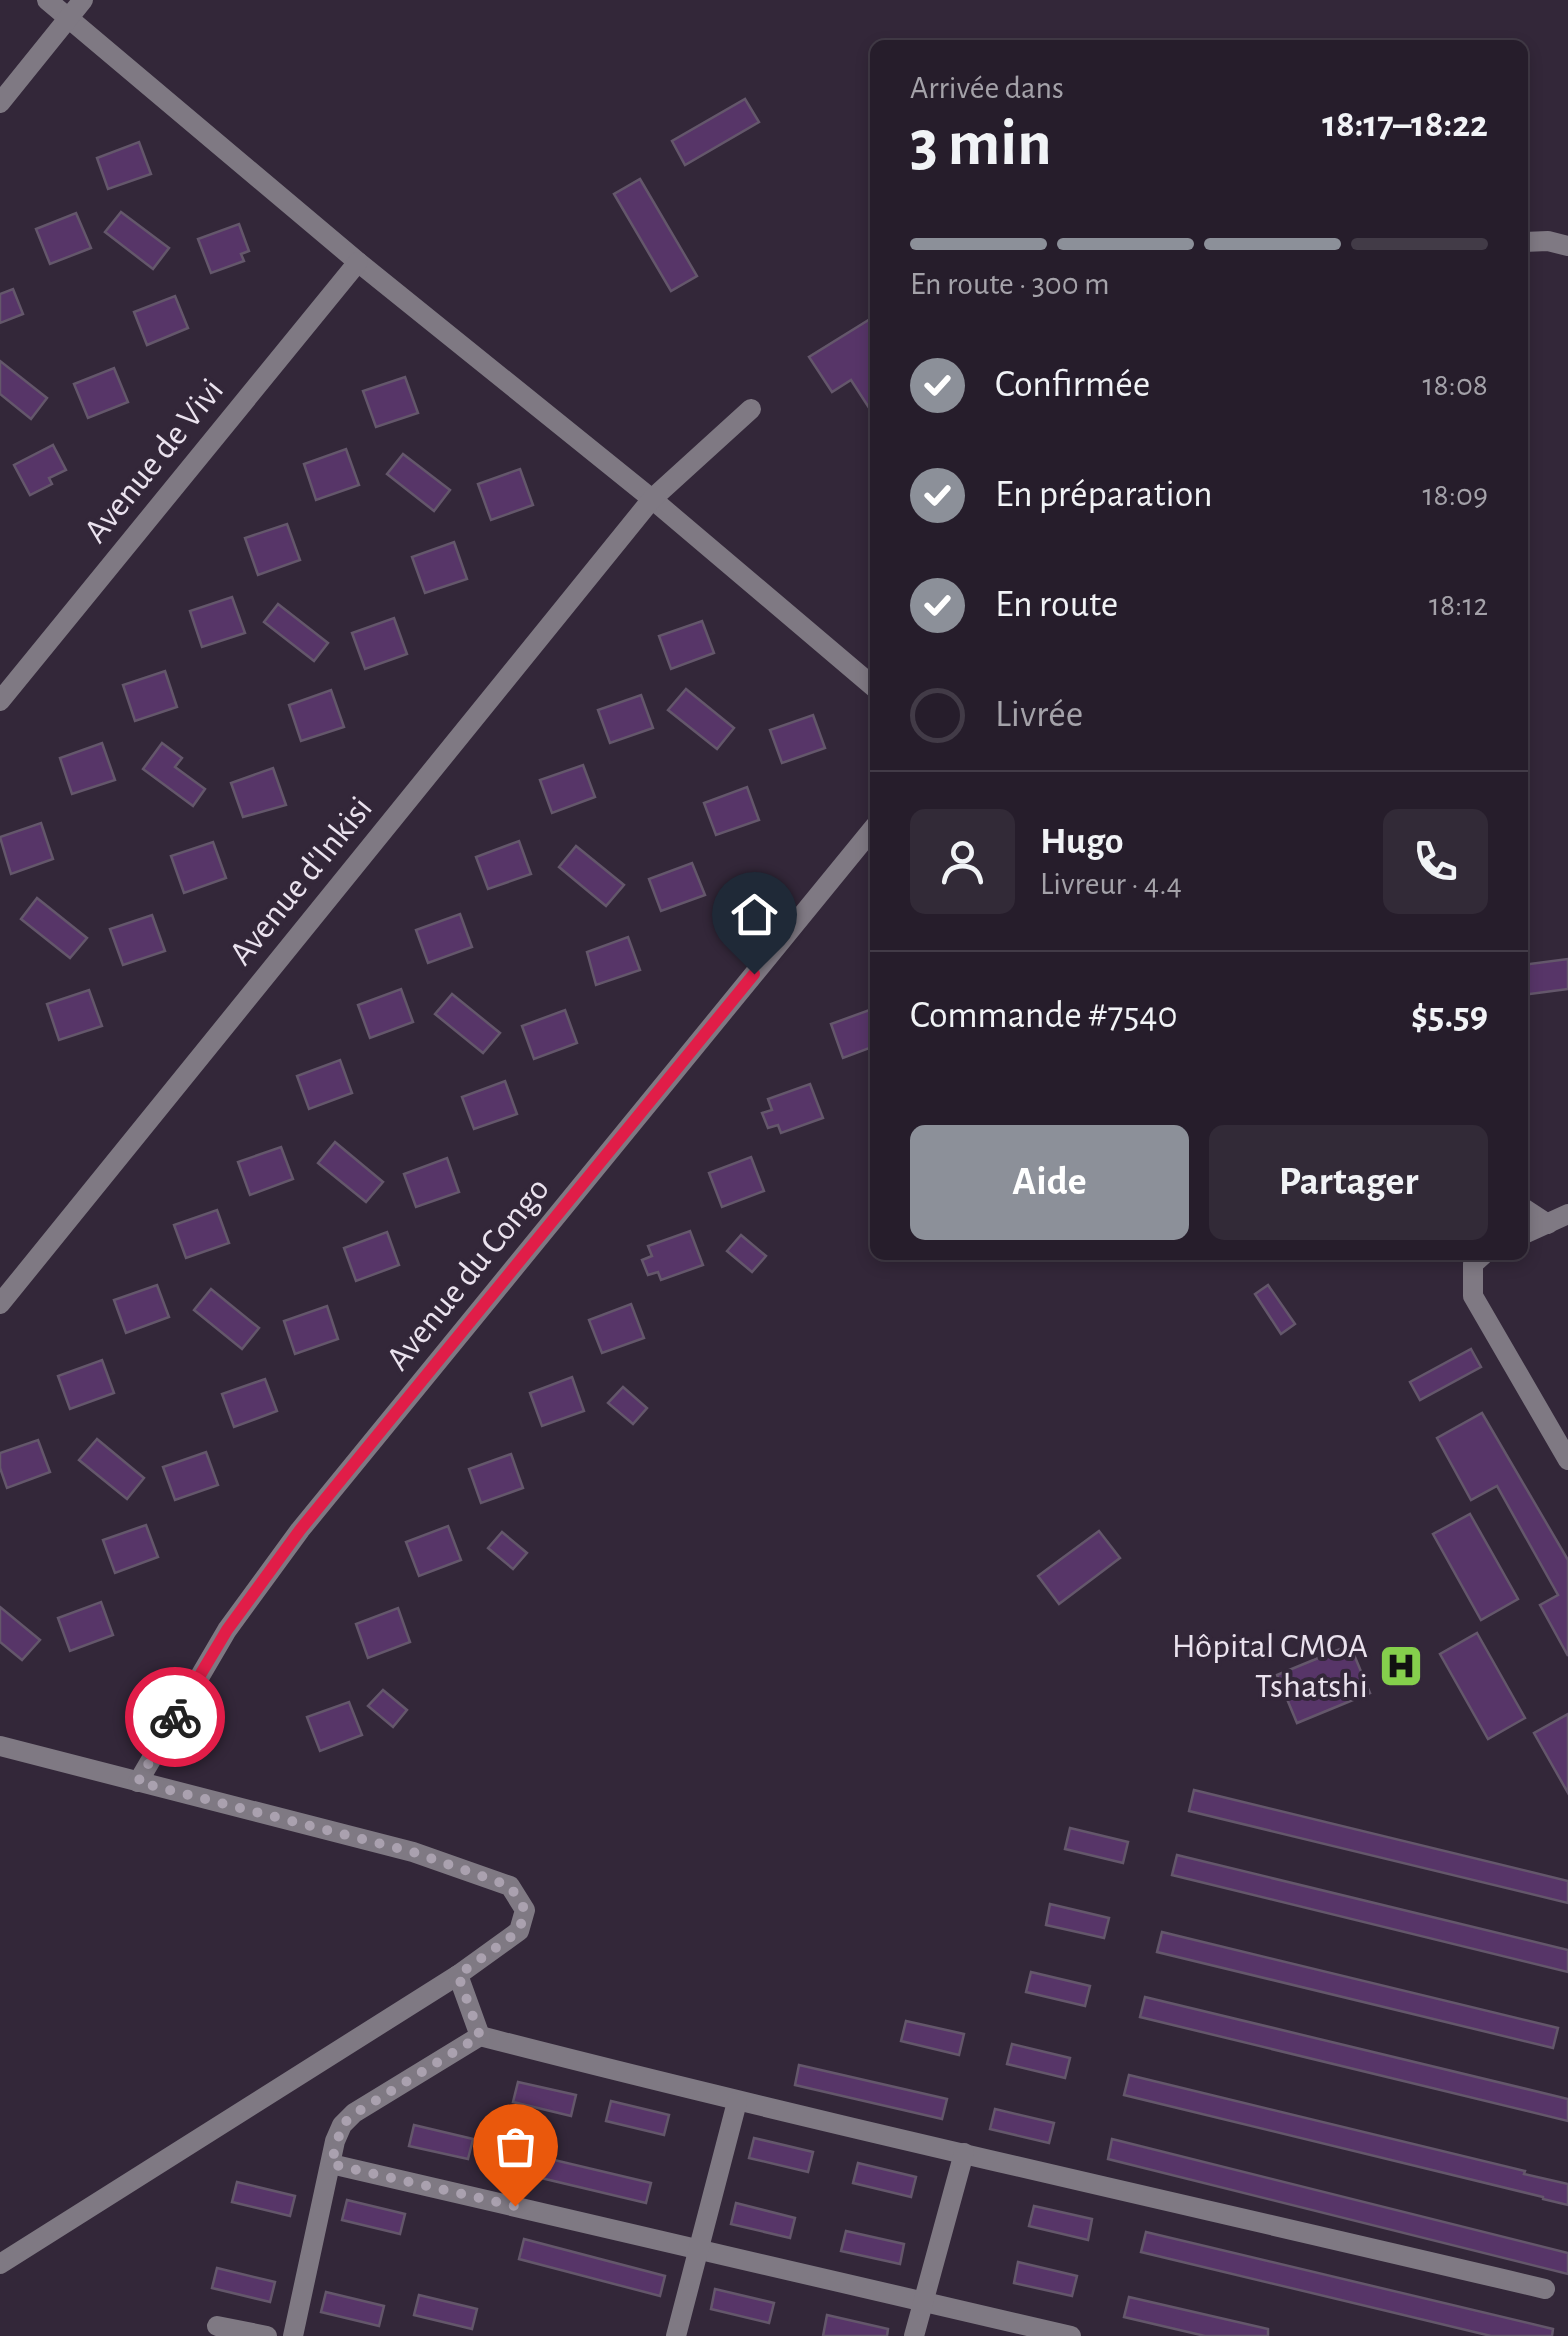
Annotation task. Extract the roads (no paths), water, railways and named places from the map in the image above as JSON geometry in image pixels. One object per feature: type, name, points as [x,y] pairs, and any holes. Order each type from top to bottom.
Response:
[{"type":"street","points":[[47,0],[870,684]]},
{"type":"street","points":[[0,104],[83,0]]},
{"type":"street","points":[[1528,242],[1568,246]]},
{"type":"street","name":"Avenue de Vivi","points":[[0,701],[358,262]]},
{"type":"street","name":"Avenue d'Inkisi","points":[[0,1304],[652,499],[751,409]]},
{"type":"street","name":"Avenue du Congo","points":[[138,1782],[227,1630],[300,1530],[870,832]]},
{"type":"street","points":[[1528,1211],[1548,1224]]},
{"type":"street","points":[[1528,1232],[1568,1214]]},
{"type":"street","points":[[1478,1260],[1474,1264],[1473,1296],[1568,1460]]},
{"type":"street","points":[[0,1746],[413,1852],[510,1886],[525,1910],[519,1931],[458,1975],[0,2264]]},
{"type":"street","points":[[458,1975],[480,2036]]},
{"type":"street","points":[[293,2336],[342,2125],[480,2036],[737,2102],[1545,2289]]},
{"type":"street","points":[[676,2336],[737,2102]]},
{"type":"street","points":[[914,2336],[964,2153]]},
{"type":"street","points":[[331,2164],[924,2300],[1032,2332],[1071,2336]]},
{"type":"street","points":[[217,2326],[267,2336]]},
{"type":"place","name":"Hôpital CMOA Tshatshi","points":[[1401,1666]]}]
